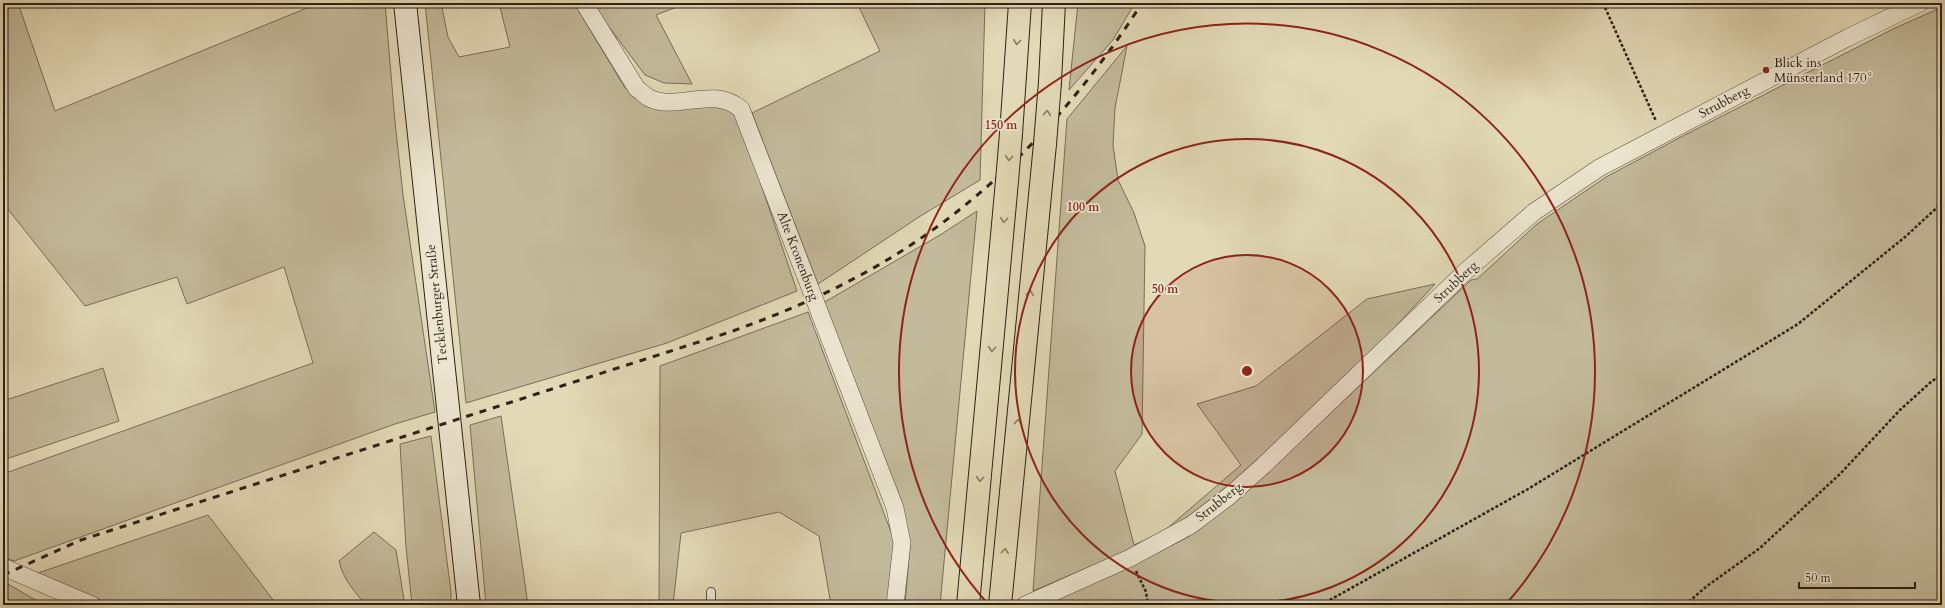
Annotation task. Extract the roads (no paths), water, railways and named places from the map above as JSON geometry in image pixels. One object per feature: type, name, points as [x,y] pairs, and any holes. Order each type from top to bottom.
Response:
[{"type":"highway","points":[[968,605],[1007,181],[1020,3]]},
{"type":"highway","points":[[1001,598],[1045,144],[1054,3]]},
{"type":"main road","name":"Tecklenburger Straße","points":[[405,3],[469,605]]},
{"type":"street","name":"Alte Kronenburg","points":[[584,3],[637,88],[649,98],[667,102],[721,98],[732,102],[741,109],[895,508],[902,543],[895,605]]},
{"type":"street","name":"Strubberg","points":[[1026,605],[1130,558],[1191,525],[1228,497],[1286,444],[1466,272],[1534,212],[1599,168],[1847,38],[1920,3]]},
{"type":"street","points":[[3,567],[92,605]]},
{"type":"lane","points":[[711,592],[711,605]]},
{"type":"railway","points":[[3,575],[81,540],[730,332],[793,308],[840,286],[899,253],[940,224],[979,193],[1016,160],[1051,123],[1083,85],[1114,45],[1142,3]]},
{"type":"place","name":"Blick ins Münsterland 170°","points":[[1766,70]]}]
